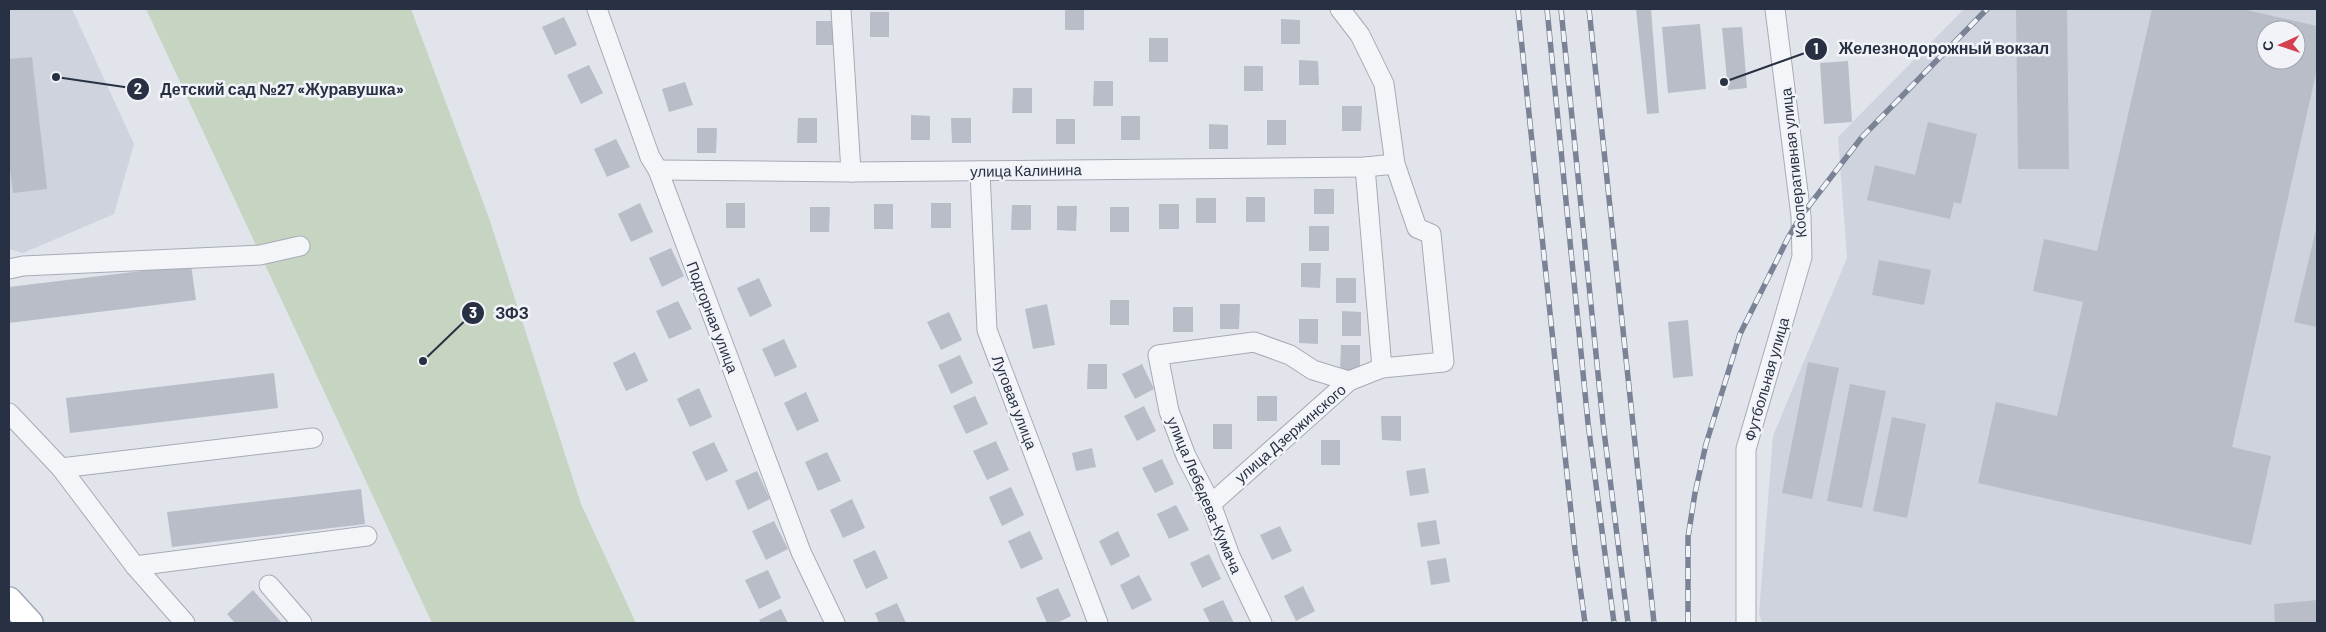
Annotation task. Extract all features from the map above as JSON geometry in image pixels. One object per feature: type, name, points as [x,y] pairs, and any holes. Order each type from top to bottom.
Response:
[{"type":"main road","points":[[9,600],[30,623]]},
{"type":"street","name":"Подгорная улица","points":[[597,9],[650,157],[658,170],[801,552],[835,623]]},
{"type":"street","points":[[840,9],[851,172]]},
{"type":"street","name":"улица Дзержинского","points":[[1211,504],[1349,381],[1382,368],[1444,362],[1431,234],[1417,228],[1394,164],[1384,84],[1360,35],[1340,9]]},
{"type":"street","name":"Кооперативная улица","points":[[1775,9],[1802,216],[1802,257]]},
{"type":"street","name":"улица Калинина","points":[[658,170],[980,171],[1365,167],[1394,164]]},
{"type":"street","points":[[1365,167],[1382,368]]},
{"type":"street","name":"Луговая улица","points":[[980,171],[987,330],[1098,623]]},
{"type":"street","points":[[9,270],[23,266],[260,255],[300,246]]},
{"type":"street","name":"Футбольная улица","points":[[1746,623],[1746,449],[1802,257]]},
{"type":"street","name":"улица Лебедева-Кумача","points":[[1262,623],[1230,556],[1211,504],[1186,456],[1170,411],[1158,355],[1254,342],[1290,355],[1313,370],[1349,381]]},
{"type":"street","points":[[9,413],[60,468],[135,566],[185,623]]},
{"type":"street","points":[[60,468],[313,438]]},
{"type":"street","points":[[135,566],[367,536]]},
{"type":"street","points":[[269,585],[302,623]]},
{"type":"shaded area","points":[[10,9],[72,9],[134,144],[114,214],[23,253],[9,249]]},
{"type":"shaded area","points":[[1964,9],[2317,9],[2317,623],[1762,623],[1759,614],[1773,436],[1847,258],[1838,137]]},
{"type":"green space","points":[[146,9],[411,9],[489,218],[581,504],[636,623],[432,623]]},
{"type":"building","points":[[1065,9],[1084,9],[1084,30],[1065,30]]},
{"type":"building","points":[[1636,9],[1651,9],[1659,113],[1647,114]]},
{"type":"building","points":[[2016,9],[2067,9],[2069,169],[2018,169]]},
{"type":"building","points":[[2152,9],[2242,9],[2291,20],[2256,20],[2256,70],[2306,70],[2306,24],[2317,26],[2317,69],[2232,447],[2271,456],[2251,545],[1978,483],[1996,402],[2057,416],[2083,302],[2033,291],[2044,239],[2097,251]]},
{"type":"building","points":[[870,12],[889,12],[889,37],[870,37]]},
{"type":"building","points":[[564,17],[577,45],[555,55],[542,27]]},
{"type":"building","points":[[1281,19],[1300,20],[1300,44],[1281,44]]},
{"type":"building","points":[[816,21],[836,21],[836,45],[816,45]]},
{"type":"building","points":[[1700,24],[1706,89],[1668,93],[1662,27]]},
{"type":"building","points":[[1742,27],[1747,88],[1728,90],[1722,28]]},
{"type":"building","points":[[1149,38],[1168,38],[1168,62],[1149,62]]},
{"type":"building","points":[[32,57],[47,189],[13,193],[9,161],[9,59]]},
{"type":"building","points":[[1299,60],[1318,61],[1319,85],[1299,85]]},
{"type":"building","points":[[1848,61],[1852,122],[1824,124],[1820,63]]},
{"type":"building","points":[[589,65],[603,93],[581,104],[567,75]]},
{"type":"building","points":[[1244,66],[1263,66],[1263,91],[1244,91]]},
{"type":"building","points":[[1094,81],[1113,81],[1113,106],[1093,106]]},
{"type":"building","points":[[685,82],[693,105],[669,112],[662,89]]},
{"type":"building","points":[[1013,88],[1032,88],[1032,113],[1012,113]]},
{"type":"building","points":[[1342,106],[1362,106],[1361,131],[1342,131]]},
{"type":"building","points":[[911,115],[930,116],[930,140],[911,140]]},
{"type":"building","points":[[1121,116],[1140,116],[1140,140],[1121,140]]},
{"type":"building","points":[[798,118],[817,118],[817,143],[797,143]]},
{"type":"building","points":[[951,118],[971,118],[971,143],[952,143]]},
{"type":"building","points":[[1056,119],[1075,119],[1075,144],[1056,144]]},
{"type":"building","points":[[1267,120],[1286,120],[1286,145],[1267,145]]},
{"type":"building","points":[[1928,122],[1977,134],[1961,204],[1954,202],[1950,219],[1867,200],[1875,165],[1915,175]]},
{"type":"building","points":[[1209,124],[1228,125],[1228,149],[1209,149]]},
{"type":"building","points":[[697,128],[717,128],[716,153],[697,153]]},
{"type":"building","points":[[616,139],[630,167],[607,177],[594,149]]},
{"type":"building","points":[[1314,189],[1334,189],[1334,214],[1314,214]]},
{"type":"building","points":[[1246,197],[1265,197],[1265,222],[1246,222]]},
{"type":"building","points":[[1196,198],[1216,198],[1216,223],[1196,223]]},
{"type":"building","points":[[640,203],[653,232],[631,242],[618,214]]},
{"type":"building","points":[[726,203],[745,203],[745,228],[726,228]]},
{"type":"building","points":[[931,203],[951,203],[951,228],[931,228]]},
{"type":"building","points":[[874,204],[893,204],[893,229],[874,229]]},
{"type":"building","points":[[1159,204],[1179,204],[1179,229],[1159,229]]},
{"type":"building","points":[[1012,205],[1031,205],[1031,230],[1011,230]]},
{"type":"building","points":[[1057,206],[1077,206],[1076,231],[1057,230]]},
{"type":"building","points":[[810,207],[830,207],[829,232],[810,232]]},
{"type":"building","points":[[1110,207],[1129,207],[1129,232],[1110,232]]},
{"type":"building","points":[[2317,225],[2317,327],[2294,322]]},
{"type":"building","points":[[1309,226],[1329,226],[1329,251],[1309,251]]},
{"type":"building","points":[[671,248],[684,276],[662,287],[649,258]]},
{"type":"building","points":[[1879,260],[1931,270],[1924,305],[1872,295]]},
{"type":"building","points":[[1301,263],[1321,263],[1320,288],[1301,287]]},
{"type":"building","points":[[191,265],[196,300],[9,323],[9,287]]},
{"type":"building","points":[[759,278],[772,306],[750,317],[737,288]]},
{"type":"building","points":[[1336,278],[1356,278],[1356,303],[1336,303]]},
{"type":"building","points":[[1110,300],[1129,300],[1129,325],[1110,325]]},
{"type":"building","points":[[678,301],[692,329],[669,339],[656,311]]},
{"type":"building","points":[[1047,304],[1055,345],[1033,349],[1025,309]]},
{"type":"building","points":[[1220,304],[1240,304],[1239,329],[1220,329]]},
{"type":"building","points":[[1173,307],[1193,307],[1193,332],[1173,332]]},
{"type":"building","points":[[1342,311],[1361,312],[1361,336],[1342,336]]},
{"type":"building","points":[[949,312],[962,340],[941,350],[927,322]]},
{"type":"building","points":[[1299,319],[1318,319],[1318,344],[1299,343]]},
{"type":"building","points":[[1688,320],[1693,376],[1673,378],[1668,322]]},
{"type":"building","points":[[784,339],[797,367],[775,377],[762,349]]},
{"type":"building","points":[[1341,345],[1360,345],[1360,370],[1340,370]]},
{"type":"building","points":[[635,352],[648,381],[626,391],[613,363]]},
{"type":"building","points":[[960,355],[973,383],[951,394],[938,365]]},
{"type":"building","points":[[1808,362],[1839,368],[1812,499],[1782,493]]},
{"type":"building","points":[[1088,364],[1107,364],[1107,389],[1087,389]]},
{"type":"building","points":[[1142,364],[1154,389],[1135,399],[1122,374]]},
{"type":"building","points":[[274,373],[278,408],[70,433],[66,398]]},
{"type":"building","points":[[1850,384],[1886,391],[1862,508],[1827,501]]},
{"type":"building","points":[[699,388],[712,417],[690,427],[677,399]]},
{"type":"building","points":[[806,392],[819,421],[797,431],[784,403]]},
{"type":"building","points":[[975,396],[988,424],[966,434],[953,406]]},
{"type":"building","points":[[1257,396],[1277,396],[1277,421],[1257,421]]},
{"type":"building","points":[[1144,406],[1156,431],[1137,441],[1124,416]]},
{"type":"building","points":[[1381,416],[1401,416],[1401,441],[1382,440]]},
{"type":"building","points":[[1892,417],[1926,424],[1907,518],[1873,511]]},
{"type":"building","points":[[1213,424],[1232,424],[1232,449],[1213,449]]},
{"type":"building","points":[[1321,440],[1340,440],[1340,465],[1321,465]]},
{"type":"building","points":[[996,441],[1009,470],[987,480],[973,451]]},
{"type":"building","points":[[714,442],[728,471],[706,481],[692,452]]},
{"type":"building","points":[[1092,448],[1096,467],[1076,471],[1072,453]]},
{"type":"building","points":[[827,452],[841,481],[818,491],[805,462]]},
{"type":"building","points":[[1162,459],[1174,484],[1155,493],[1142,468]]},
{"type":"building","points":[[1425,468],[1429,493],[1410,496],[1406,471]]},
{"type":"building","points":[[757,471],[770,499],[748,510],[735,481]]},
{"type":"building","points":[[1011,487],[1024,515],[1002,526],[989,497]]},
{"type":"building","points":[[361,489],[365,524],[172,547],[167,512]]},
{"type":"building","points":[[852,499],[865,528],[843,538],[830,510]]},
{"type":"building","points":[[1176,505],[1189,530],[1169,539],[1157,514]]},
{"type":"building","points":[[1436,520],[1440,544],[1421,547],[1417,523]]},
{"type":"building","points":[[774,521],[788,549],[766,560],[752,531]]},
{"type":"building","points":[[1280,526],[1292,551],[1272,560],[1260,535]]},
{"type":"building","points":[[1030,531],[1043,559],[1021,569],[1008,541]]},
{"type":"building","points":[[1118,531],[1130,556],[1111,566],[1099,541]]},
{"type":"building","points":[[875,550],[888,578],[866,589],[853,560]]},
{"type":"building","points":[[1209,554],[1221,579],[1202,588],[1190,563]]},
{"type":"building","points":[[1446,558],[1450,582],[1431,585],[1427,561]]},
{"type":"building","points":[[768,570],[781,598],[759,609],[745,580]]},
{"type":"building","points":[[1139,575],[1152,600],[1132,610],[1120,585]]},
{"type":"building","points":[[1303,586],[1315,611],[1296,621],[1284,596]]},
{"type":"building","points":[[1058,588],[1071,616],[1057,623],[1047,623],[1036,598]]},
{"type":"building","points":[[253,590],[282,623],[235,623],[227,614]]},
{"type":"building","points":[[1223,600],[1234,623],[1210,623],[1203,609]]},
{"type":"building","points":[[2317,600],[2317,623],[2275,623],[2274,604]]},
{"type":"building","points":[[897,603],[906,623],[879,623],[875,613]]},
{"type":"building","points":[[781,609],[788,623],[761,623],[759,620]]},
{"type":"railway","points":[[1518,9],[1575,550],[1585,623]]},
{"type":"railway","points":[[1547,9],[1588,423],[1614,623]]},
{"type":"railway","points":[[1561,9],[1603,423],[1628,623]]},
{"type":"railway","points":[[1589,9],[1654,623]]},
{"type":"railway","points":[[1688,623],[1688,537],[1695,493],[1706,444],[1740,334],[1801,216],[1862,137],[1987,9]]},
{"type":"place","name":"Детский сад №27 «Журавушка»","points":[[56,77]]},
{"type":"place","name":"Железнодорожный вокзал","points":[[1724,82]]},
{"type":"place","name":"ЗФЗ","points":[[423,361]]}]
